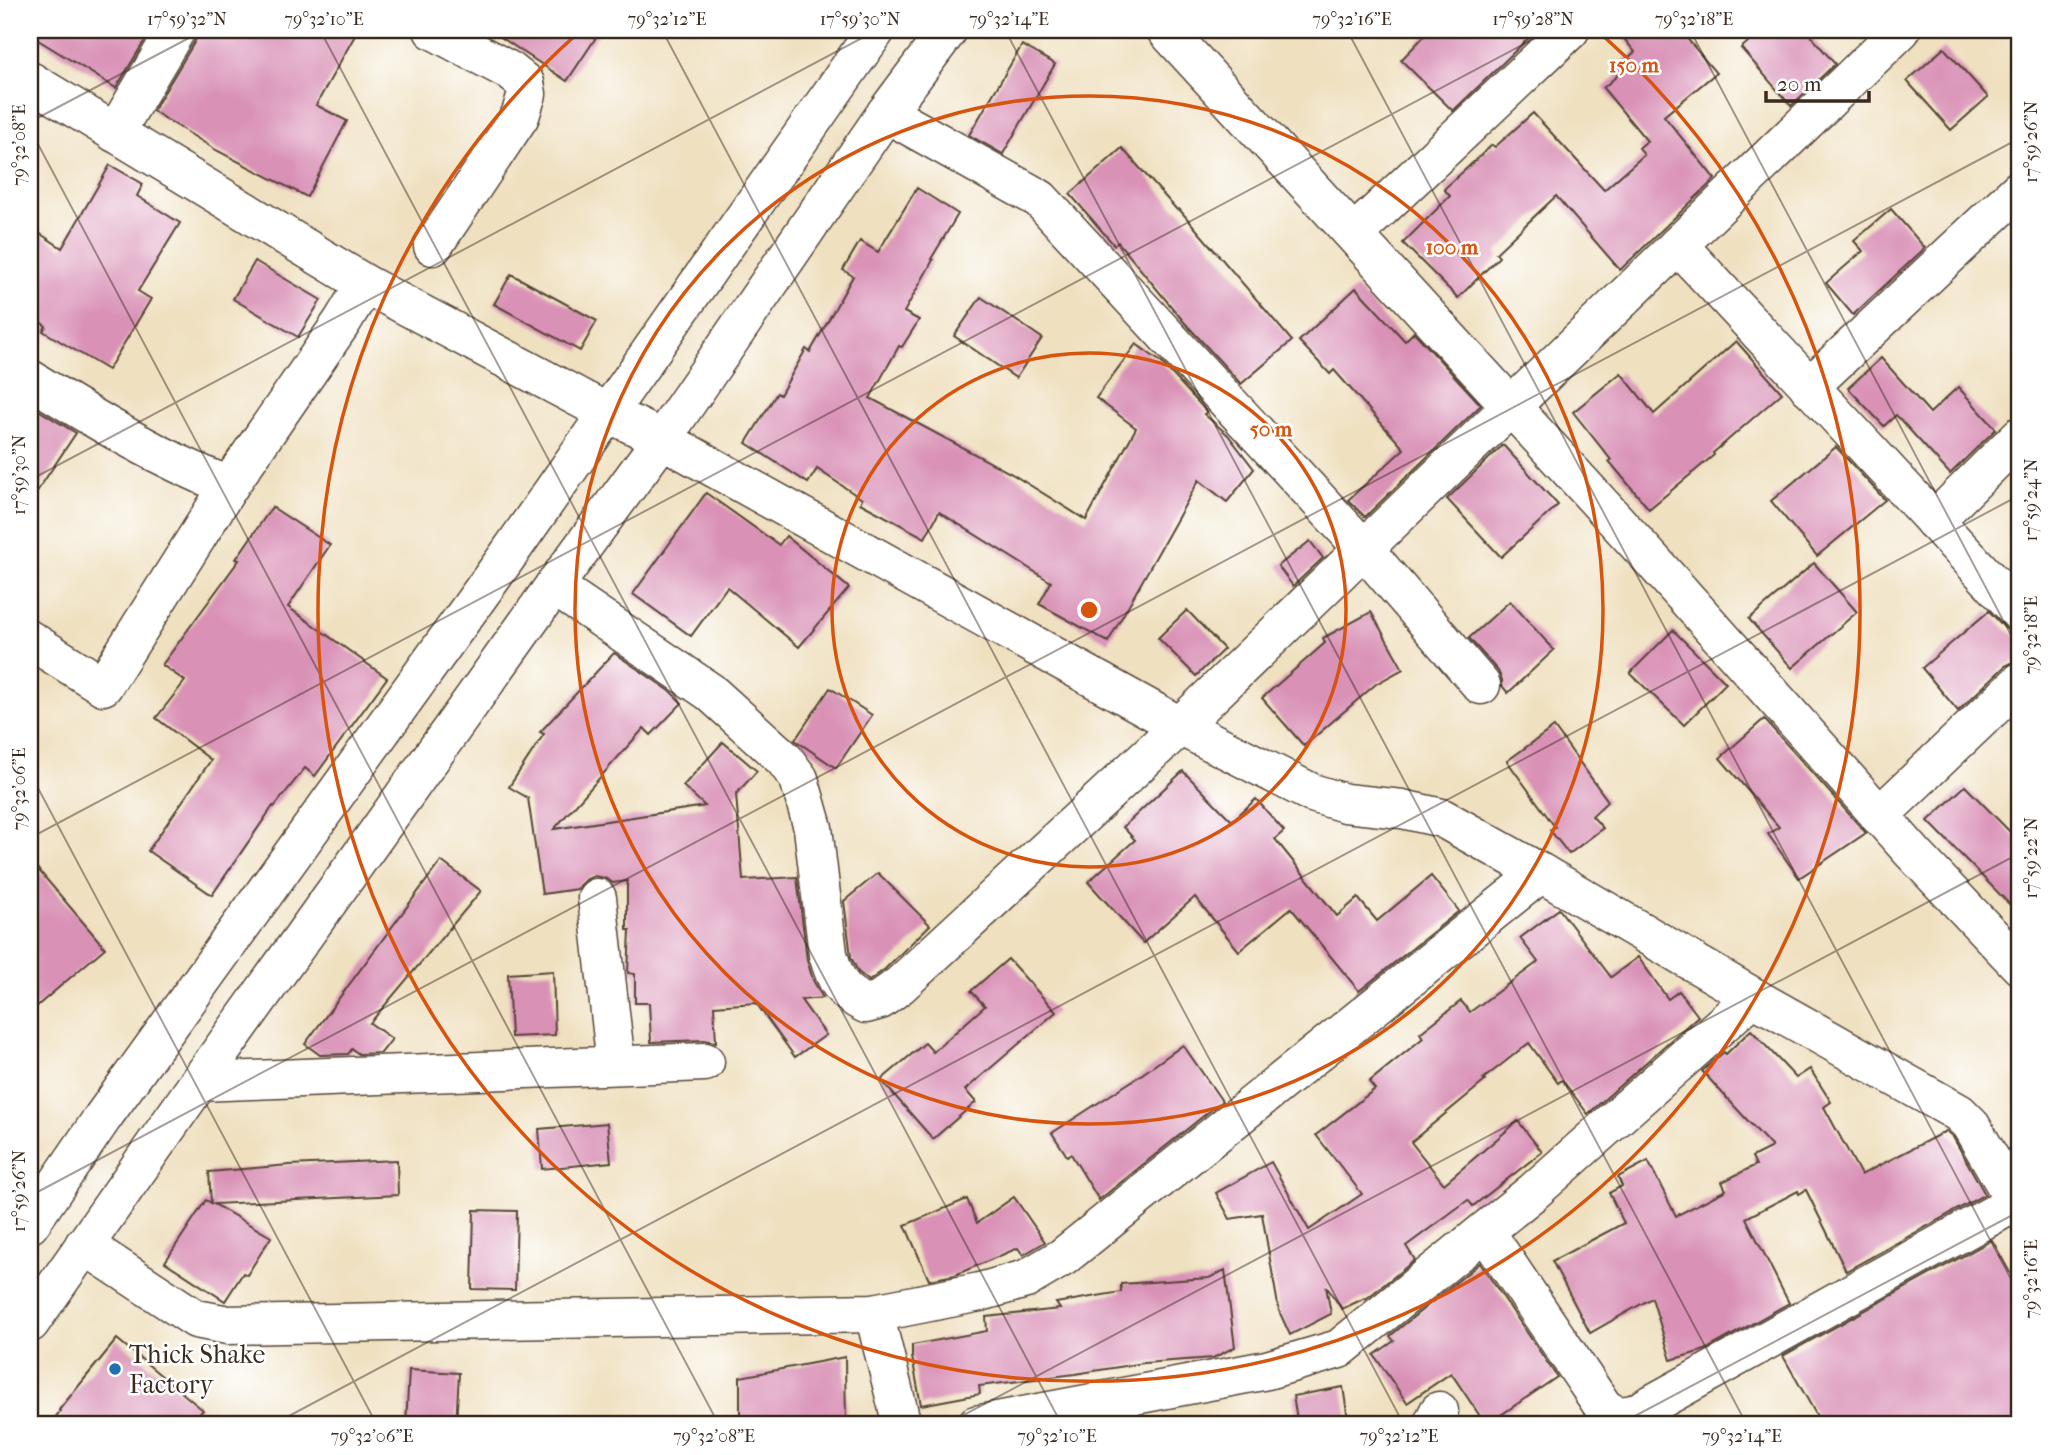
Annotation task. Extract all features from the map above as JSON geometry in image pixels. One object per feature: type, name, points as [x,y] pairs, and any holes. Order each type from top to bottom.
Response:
[{"type":"street","points":[[115,133],[176,30]]},
{"type":"street","points":[[30,1224],[103,1117],[506,558],[876,30]]},
{"type":"street","points":[[30,1323],[199,1082],[662,439],[886,113],[948,30]]},
{"type":"street","points":[[1166,30],[1652,560],[1879,816],[2020,966]]},
{"type":"street","points":[[1353,234],[1570,30]]},
{"type":"street","points":[[554,586],[709,692],[784,759],[799,779],[813,828],[828,954],[833,972],[851,997],[866,1004],[880,1000],[900,985],[1180,726],[1901,30]]},
{"type":"street","points":[[433,246],[520,116],[527,94],[525,83],[510,71],[448,34]]},
{"type":"street","points":[[30,81],[365,284],[662,439],[1180,726],[1312,793],[1346,803],[1402,809],[1442,818],[1541,873],[1959,1113],[1970,1124],[2018,1206],[1634,1414],[1618,1416],[1604,1408],[1485,1231]]},
{"type":"street","points":[[886,113],[1040,199],[1363,548],[1481,685]]},
{"type":"street","points":[[1810,387],[2020,188]]},
{"type":"street","points":[[1678,245],[2020,613]]},
{"type":"street","points":[[30,640],[103,686],[229,486],[342,322],[365,284]]},
{"type":"street","points":[[30,379],[111,429],[187,470],[229,486]]},
{"type":"street","points":[[1934,521],[2020,436]]},
{"type":"street","points":[[1879,816],[2020,682]]},
{"type":"street","points":[[84,1245],[196,1319],[228,1325],[874,1313],[980,1292],[1026,1279],[1063,1257],[1541,873]]},
{"type":"street","points":[[597,898],[617,1065]]},
{"type":"street","points":[[976,1425],[1267,1370],[1339,1349],[1533,1192],[1753,997]]},
{"type":"street","points":[[199,1082],[705,1062]]},
{"type":"street","points":[[874,1313],[902,1425]]},
{"type":"building","points":[[30,30],[151,30],[116,88],[30,35]]},
{"type":"building","points":[[198,30],[358,30],[316,105],[347,121],[307,197],[216,150],[153,111],[195,41]]},
{"type":"building","points":[[490,30],[601,30],[567,81]]},
{"type":"building","points":[[1430,30],[1537,30],[1453,111],[1401,60]]},
{"type":"building","points":[[1617,30],[1680,30],[1716,73],[1664,116],[1715,179],[1620,270],[1556,196],[1496,253],[1499,257],[1458,298],[1403,243],[1450,196],[1444,189],[1492,145],[1495,147],[1533,113],[1604,190],[1644,155],[1639,148],[1647,141],[1603,88],[1618,75],[1614,69],[1635,52]]},
{"type":"building","points":[[1762,30],[1806,30],[1835,64],[1791,106],[1741,48]]},
{"type":"building","points":[[1022,45],[1055,64],[1003,154],[969,135]]},
{"type":"building","points":[[1944,48],[1988,97],[1951,130],[1907,81]]},
{"type":"building","points":[[1122,148],[1177,210],[1179,209],[1292,341],[1241,384],[1184,322],[1118,242],[1114,245],[1070,194]]},
{"type":"building","points":[[110,165],[143,184],[137,196],[180,223],[138,291],[151,299],[108,370],[43,331],[46,326],[30,315],[30,227],[62,248]]},
{"type":"building","points":[[917,188],[958,214],[904,312],[919,320],[902,347],[899,346],[870,398],[1012,474],[1086,520],[1136,428],[1096,398],[1136,344],[1161,362],[1207,412],[1204,414],[1228,435],[1254,469],[1227,502],[1199,480],[1108,642],[1039,604],[1051,582],[939,512],[925,538],[860,503],[862,499],[817,469],[808,483],[746,443],[777,393],[780,395],[806,349],[810,352],[824,328],[853,276],[843,270],[860,241],[878,252]]},
{"type":"building","points":[[1891,209],[1925,248],[1853,315],[1826,283],[1863,251],[1854,241]]},
{"type":"building","points":[[255,261],[321,300],[298,337],[233,299]]},
{"type":"building","points":[[511,274],[597,321],[580,351],[494,304]]},
{"type":"building","points":[[1356,288],[1405,341],[1414,332],[1481,405],[1365,517],[1348,500],[1404,449],[1334,370],[1330,374],[1299,341]]},
{"type":"building","points":[[981,297],[1042,338],[1016,378],[954,336]]},
{"type":"building","points":[[1736,341],[1782,393],[1649,509],[1573,412],[1621,373],[1654,414]]},
{"type":"building","points":[[1881,358],[1930,413],[1958,387],[1996,429],[1950,474],[1896,415],[1884,426],[1848,388]]},
{"type":"building","points":[[30,405],[76,433],[30,502]]},
{"type":"building","points":[[1503,445],[1558,505],[1501,557],[1447,499]]},
{"type":"building","points":[[1836,447],[1885,500],[1817,556],[1771,501]]},
{"type":"building","points":[[706,493],[779,545],[786,536],[849,588],[799,647],[727,587],[691,636],[633,594]]},
{"type":"building","points":[[272,507],[330,545],[288,607],[387,678],[315,776],[305,768],[273,806],[212,895],[148,851],[211,760],[156,718],[185,681],[162,665],[239,560],[236,559]]},
{"type":"building","points":[[1310,541],[1323,558],[1293,586],[1278,566]]},
{"type":"building","points":[[1814,563],[1857,612],[1792,668],[1749,619]]},
{"type":"building","points":[[1510,601],[1554,650],[1508,693],[1502,686],[1498,671],[1469,638]]},
{"type":"building","points":[[1187,610],[1224,649],[1196,676],[1158,638]]},
{"type":"building","points":[[1989,611],[2013,634],[2020,634],[2020,659],[2005,666],[1958,711],[1922,668]]},
{"type":"building","points":[[1371,612],[1403,669],[1376,684],[1304,746],[1262,698],[1325,643],[1323,638]]},
{"type":"building","points":[[1673,630],[1726,683],[1684,725],[1630,673]]},
{"type":"building","points":[[614,653],[670,691],[682,703],[651,735],[644,728],[554,829],[705,806],[683,786],[723,742],[757,771],[736,794],[743,880],[797,877],[807,960],[813,980],[823,998],[801,1000],[826,1035],[795,1057],[756,1003],[714,1006],[716,1042],[651,1042],[649,1003],[635,1003],[635,974],[628,973],[630,930],[627,930],[627,881],[613,883],[594,876],[585,880],[577,889],[542,894],[528,798],[509,787],[544,734],[540,732]]},
{"type":"building","points":[[830,688],[872,715],[836,768],[795,740]]},
{"type":"building","points":[[1764,719],[1866,833],[1799,878],[1768,834],[1779,827],[1720,758]]},
{"type":"building","points":[[1554,727],[1608,801],[1592,816],[1603,828],[1569,854],[1550,830],[1555,827],[1507,761]]},
{"type":"building","points":[[1183,771],[1232,821],[1256,799],[1284,831],[1275,839],[1337,916],[1358,898],[1377,921],[1431,876],[1459,911],[1359,991],[1291,908],[1239,951],[1195,897],[1143,943],[1088,882],[1135,840],[1123,827]]},
{"type":"building","points":[[1965,786],[2020,842],[2020,915],[1928,821]]},
{"type":"building","points":[[30,860],[105,948],[30,1012]]},
{"type":"building","points":[[441,861],[481,891],[370,1023],[392,1039],[381,1053],[359,1054],[352,1049],[348,1054],[320,1055],[305,1044]]},
{"type":"building","points":[[878,873],[930,925],[869,981],[858,972],[851,957],[844,901]]},
{"type":"building","points":[[1559,909],[1611,977],[1638,957],[1668,999],[1679,991],[1698,1016],[1588,1114],[1562,1080],[1558,1083],[1529,1043],[1411,1142],[1444,1184],[1518,1121],[1542,1152],[1473,1206],[1468,1200],[1406,1246],[1415,1260],[1366,1299],[1342,1309],[1326,1286],[1331,1314],[1290,1335],[1279,1311],[1262,1214],[1230,1219],[1216,1193],[1271,1162],[1309,1230],[1362,1194],[1316,1135],[1375,1089],[1369,1082],[1423,1038],[1420,1033],[1461,1001],[1470,1012],[1538,962],[1520,938]]},
{"type":"building","points":[[1008,959],[1056,1012],[965,1090],[976,1102],[933,1139],[881,1080],[925,1043],[933,1052],[985,1006],[971,991]]},
{"type":"building","points":[[553,971],[555,1035],[511,1037],[508,974]]},
{"type":"building","points":[[1751,1030],[1796,1078],[1810,1069],[1831,1102],[1824,1107],[1861,1175],[1946,1131],[1953,1137],[1985,1194],[1846,1271],[1806,1190],[1799,1194],[1798,1191],[1746,1218],[1789,1303],[1705,1350],[1671,1360],[1652,1298],[1590,1333],[1552,1261],[1624,1223],[1609,1193],[1622,1186],[1618,1177],[1648,1161],[1676,1216],[1726,1190],[1722,1182],[1756,1165],[1752,1157],[1772,1147],[1702,1071],[1724,1052],[1726,1054]]},
{"type":"building","points":[[1183,1045],[1222,1101],[1099,1200],[1071,1154],[1067,1156],[1052,1133]]},
{"type":"building","points":[[607,1123],[611,1162],[542,1169],[539,1129]]},
{"type":"building","points":[[397,1160],[398,1195],[214,1204],[271,1237],[247,1275],[243,1273],[225,1301],[165,1262],[206,1200],[211,1203],[209,1172]]},
{"type":"building","points":[[1014,1197],[1045,1242],[1023,1255],[1018,1248],[955,1275],[929,1280],[905,1225],[967,1199],[977,1223]]},
{"type":"building","points":[[474,1210],[517,1211],[515,1290],[472,1289]]},
{"type":"building","points":[[1992,1240],[2020,1291],[2020,1425],[1822,1425],[1783,1356]]},
{"type":"building","points":[[1480,1263],[1557,1377],[1486,1425],[1451,1373],[1407,1403],[1374,1355],[1394,1341],[1390,1336]]},
{"type":"building","points":[[1225,1270],[1235,1347],[1213,1358],[1144,1363],[979,1386],[980,1394],[921,1405],[912,1345],[987,1331],[986,1317],[1060,1309],[1056,1303],[1121,1292],[1121,1284],[1209,1278]]},
{"type":"building","points":[[117,1339],[203,1410],[190,1425],[50,1425],[59,1410]]},
{"type":"building","points":[[845,1357],[846,1425],[740,1425],[740,1377]]},
{"type":"building","points":[[409,1370],[459,1373],[456,1425],[406,1425]]},
{"type":"building","points":[[1343,1387],[1349,1425],[1298,1425],[1293,1396]]},
{"type":"place","name":"Thick Shake Factory","points":[[115,1369]]}]
